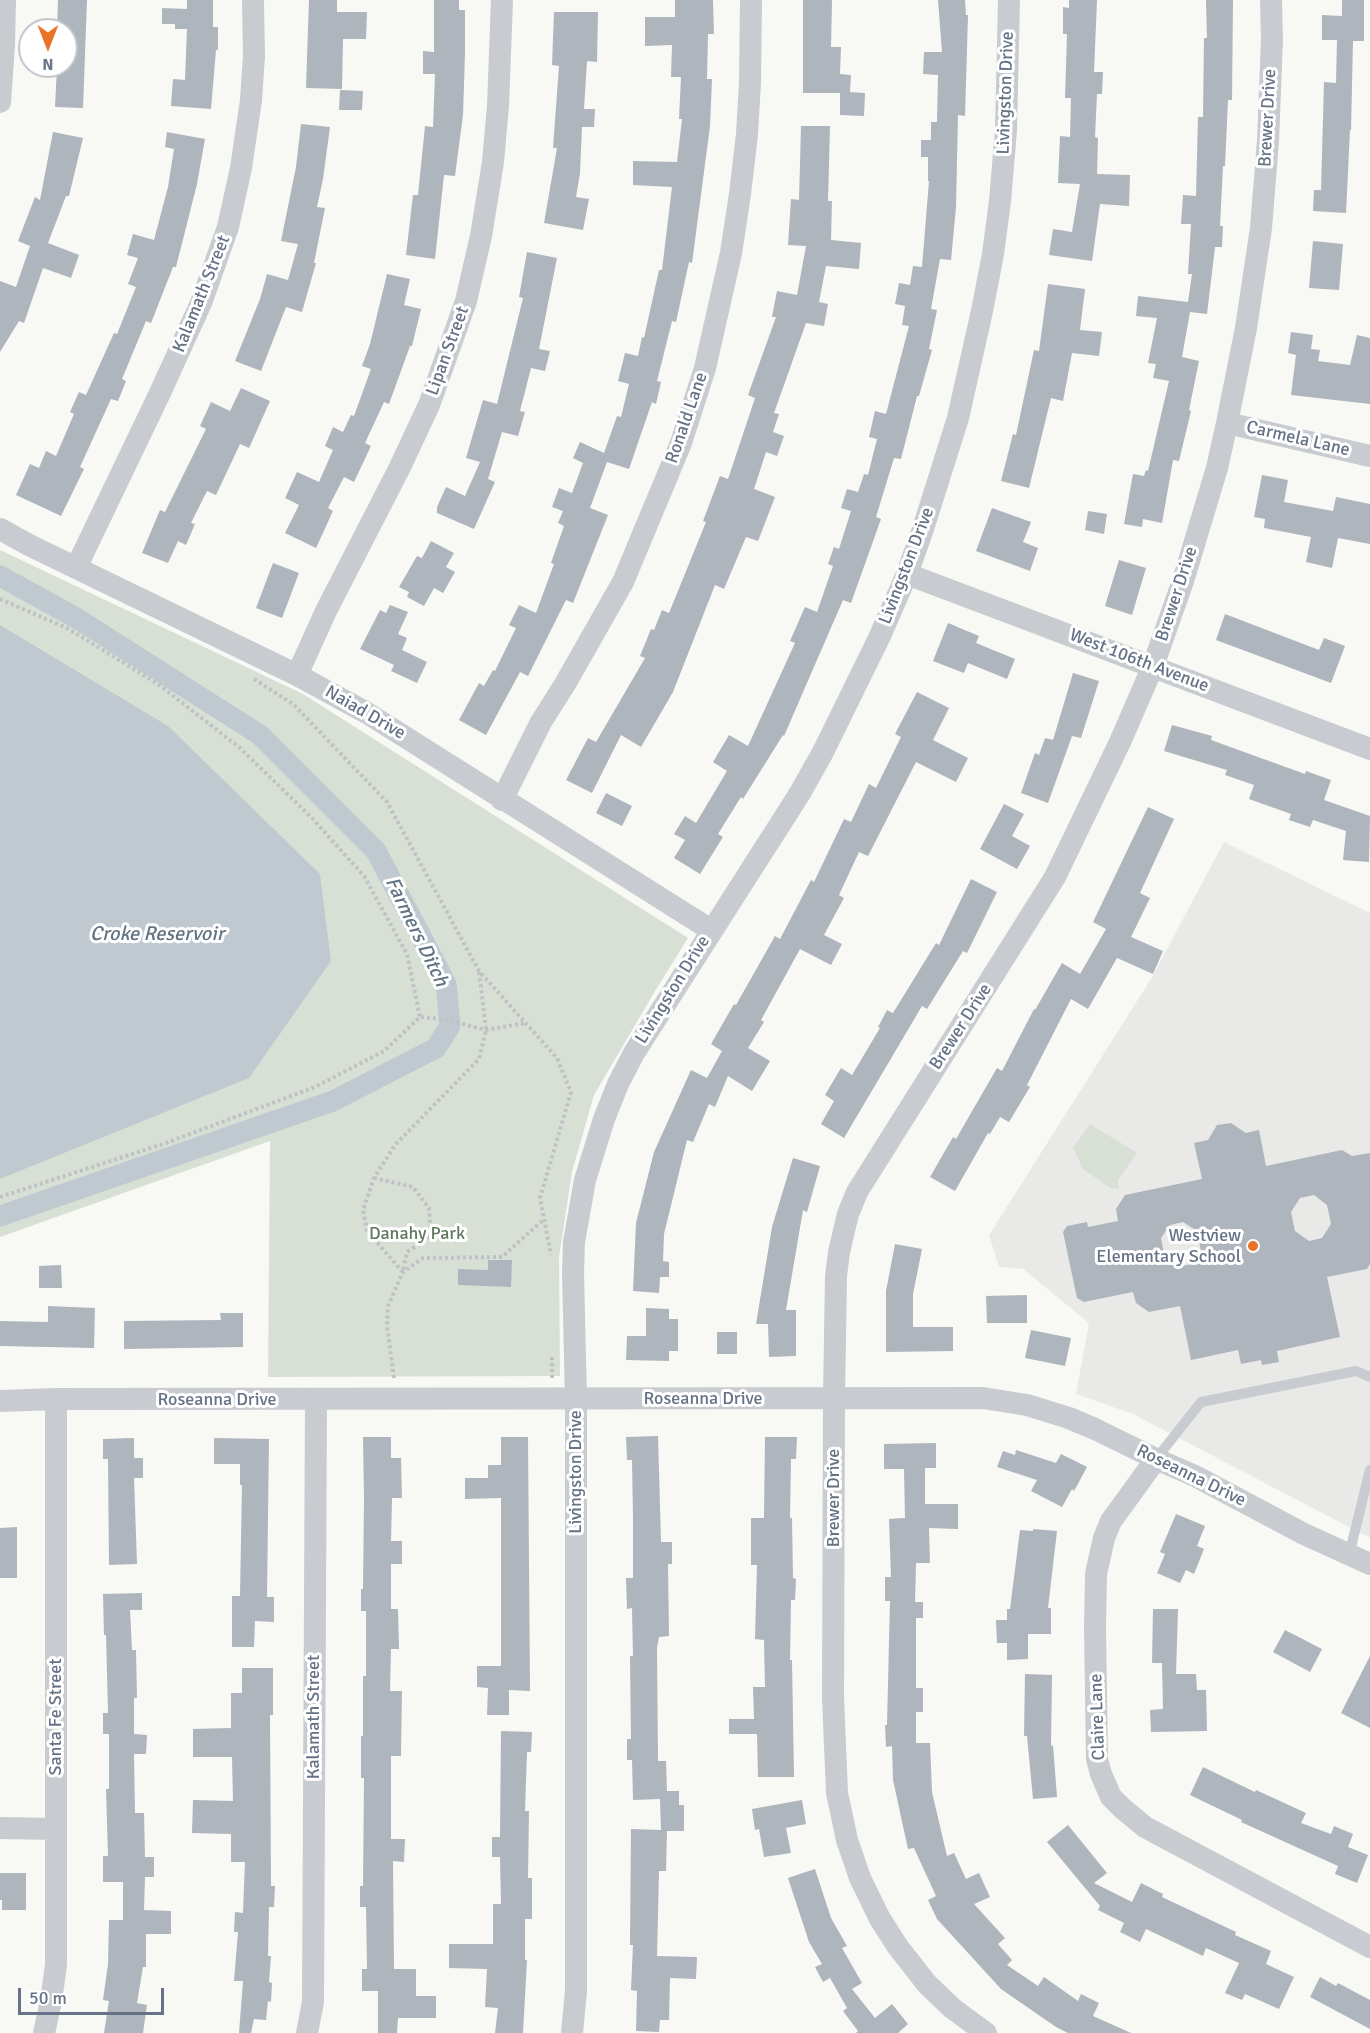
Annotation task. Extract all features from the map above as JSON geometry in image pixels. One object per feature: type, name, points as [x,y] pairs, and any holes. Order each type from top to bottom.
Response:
[{"type":"street","points":[[0,102],[5,0]]},
{"type":"street","name":"Kalamath Street","points":[[76,568],[201,303],[228,227],[241,168],[251,100],[254,0]]},
{"type":"street","name":"Lipan Street","points":[[297,675],[326,611],[429,405],[466,301],[481,236],[493,162],[498,106],[502,0]]},
{"type":"street","name":"Ronald Lane","points":[[502,800],[541,722],[623,582],[681,443],[701,379],[731,253],[740,194],[750,83],[751,0]]},
{"type":"street","name":"Livingston Drive","points":[[572,2033],[576,1979],[576,1400],[573,1272],[574,1242],[583,1190],[593,1152],[618,1084],[634,1053],[711,930],[750,873],[823,752],[879,639],[907,574],[958,418],[993,254],[1006,130],[1009,0]]},
{"type":"street","name":"Brewer Drive","points":[[986,2033],[952,2008],[927,1984],[898,1947],[868,1899],[847,1840],[837,1793],[833,1698],[834,1398],[836,1276],[839,1252],[848,1214],[857,1192],[1055,877],[1120,742],[1153,666],[1186,569],[1216,468],[1246,328],[1261,228],[1268,141],[1272,40],[1271,0]]},
{"type":"street","name":"Carmela Lane","points":[[1227,423],[1370,456]]},
{"type":"street","name":"Naiad Drive","points":[[0,529],[297,675],[400,733],[502,800],[711,930]]},
{"type":"street","name":"West 106th Avenue","points":[[907,574],[1370,749]]},
{"type":"street","name":"Roseanna Drive","points":[[0,1401],[56,1399],[983,1398],[1027,1405],[1069,1418],[1195,1476],[1349,1556],[1370,1564]]},
{"type":"street","name":"Santa Fe Street","points":[[44,2033],[56,1965],[56,1399]]},
{"type":"street","name":"Kalamath Street","points":[[307,2033],[313,2002],[316,1400]]},
{"type":"street","name":"Claire Lane","points":[[1156,1460],[1111,1521],[1104,1538],[1096,1574],[1097,1759],[1111,1797],[1145,1827],[1370,1947]]},
{"type":"street","points":[[0,1828],[56,1829]]},
{"type":"lane","points":[[1156,1460],[1201,1402],[1356,1371],[1370,1377]]},
{"type":"lane","points":[[1349,1556],[1370,1470]]},
{"type":"path","points":[[0,599],[67,628],[158,684],[240,748],[312,818],[364,876],[375,895],[407,954],[420,1017]]},
{"type":"path","points":[[245,674],[293,704],[387,802],[479,971],[557,1058],[571,1092],[540,1198],[552,1257]]},
{"type":"path","points":[[403,1272],[367,1231],[363,1210],[374,1178],[395,1145],[479,1059],[486,1030],[479,971]]},
{"type":"path","points":[[0,1197],[166,1143],[315,1087],[384,1051],[420,1017],[442,1019],[486,1030],[525,1023]]},
{"type":"path","points":[[374,1178],[413,1187],[429,1208],[431,1236],[407,1252],[403,1272],[388,1306],[387,1326],[394,1380],[405,1380]]},
{"type":"path","points":[[403,1272],[423,1258],[502,1257],[544,1219]]},
{"type":"path","points":[[551,1400],[552,1347]]},
{"type":"shaded area","points":[[1224,842],[1370,913],[1370,1538],[1133,1414],[1076,1394],[1089,1323],[1023,1269],[999,1267],[989,1235],[1151,979]]},
{"type":"green space","name":"Danahy Park","points":[[0,550],[303,694],[688,938],[594,1095],[572,1172],[559,1257],[560,1376],[268,1377],[270,1141],[0,1237]]},
{"type":"green space","points":[[1090,1124],[1137,1153],[1118,1180],[1119,1188],[1112,1189],[1083,1169],[1073,1148]]},
{"type":"water","name":"Croke Reservoir","points":[[0,625],[168,726],[320,874],[331,961],[249,1078],[0,1179]]},
{"type":"building","points":[[58,0],[87,0],[83,108],[55,107],[56,78],[78,78],[78,18],[57,18]]},
{"type":"building","points":[[187,0],[213,0],[213,27],[218,27],[218,50],[216,50],[211,109],[171,106],[173,79],[185,80],[187,29],[175,29],[175,24],[162,24],[162,8],[187,9]]},
{"type":"building","points":[[309,0],[337,0],[337,12],[367,12],[366,39],[343,39],[342,89],[306,88]]},
{"type":"building","points":[[434,0],[459,0],[459,10],[465,10],[463,115],[455,176],[444,175],[435,259],[406,255],[413,195],[418,195],[425,126],[433,127],[435,74],[423,74],[423,51],[434,52]]},
{"type":"building","points":[[675,0],[713,0],[714,34],[708,34],[707,79],[712,79],[710,126],[692,263],[689,262],[676,322],[672,321],[657,381],[661,382],[656,404],[652,402],[629,469],[607,462],[590,508],[608,515],[573,603],[566,600],[528,676],[520,672],[486,735],[459,720],[479,683],[484,686],[493,670],[495,671],[516,628],[509,625],[519,605],[536,613],[554,564],[551,563],[564,526],[558,523],[563,511],[552,507],[559,488],[572,493],[583,463],[573,458],[580,442],[604,453],[617,416],[621,417],[629,384],[618,381],[625,353],[638,356],[659,270],[662,270],[672,187],[633,185],[633,161],[677,162],[682,119],[679,119],[681,77],[671,77],[672,45],[645,46],[645,17],[675,17]]},
{"type":"building","points":[[803,0],[832,0],[831,47],[841,47],[840,74],[851,75],[850,92],[865,93],[864,116],[840,115],[840,93],[803,93]]},
{"type":"building","points":[[938,0],[965,0],[966,15],[968,15],[965,116],[958,115],[956,207],[951,260],[940,259],[931,309],[937,310],[929,349],[932,350],[919,396],[917,396],[901,459],[894,458],[876,517],[881,519],[851,603],[843,600],[784,736],[718,834],[723,837],[700,874],[674,858],[685,840],[674,834],[685,816],[696,823],[727,771],[713,762],[729,735],[748,746],[795,643],[790,641],[805,607],[817,612],[833,566],[828,564],[834,547],[839,549],[851,511],[841,508],[847,489],[858,492],[864,474],[868,475],[877,439],[869,437],[875,411],[886,414],[909,326],[902,325],[905,306],[895,304],[899,283],[910,285],[913,266],[922,267],[929,181],[928,157],[921,157],[921,140],[931,140],[931,122],[937,122],[938,75],[923,74],[924,52],[942,52]]},
{"type":"building","points":[[1069,0],[1097,0],[1094,72],[1103,72],[1102,94],[1097,94],[1095,137],[1098,138],[1097,174],[1130,175],[1129,206],[1100,204],[1092,261],[1049,255],[1053,229],[1072,232],[1080,184],[1058,183],[1060,136],[1070,137],[1071,98],[1065,98],[1067,34],[1063,34],[1063,7],[1069,8]]},
{"type":"building","points":[[1206,0],[1233,0],[1232,100],[1228,100],[1225,166],[1223,166],[1220,226],[1223,226],[1222,247],[1215,247],[1207,314],[1190,312],[1182,357],[1199,361],[1189,410],[1191,411],[1179,461],[1173,460],[1162,523],[1143,519],[1142,527],[1124,524],[1133,474],[1144,476],[1146,470],[1148,471],[1169,381],[1153,378],[1156,364],[1148,363],[1157,318],[1136,316],[1138,296],[1188,302],[1192,274],[1188,274],[1191,224],[1181,224],[1183,195],[1196,196],[1198,117],[1203,117],[1204,38],[1207,38]]},
{"type":"building","points":[[1342,0],[1364,0],[1364,41],[1353,41],[1346,213],[1313,211],[1314,190],[1321,190],[1324,82],[1336,83],[1337,40],[1322,40],[1322,15],[1342,16]]},
{"type":"building","points":[[554,12],[598,12],[597,62],[587,61],[584,109],[595,109],[594,127],[582,127],[580,173],[576,197],[589,199],[583,230],[544,223],[557,148],[553,148],[559,66],[552,65]]},
{"type":"building","points":[[340,90],[363,91],[362,110],[339,110]]},
{"type":"building","points":[[301,124],[330,127],[317,207],[325,208],[314,263],[316,263],[302,312],[286,307],[261,371],[235,361],[260,299],[267,274],[288,280],[298,244],[281,241],[296,167]]},
{"type":"building","points":[[801,126],[830,126],[828,201],[832,201],[831,240],[861,243],[859,269],[826,266],[819,302],[828,304],[824,326],[806,323],[774,413],[779,414],[773,432],[784,436],[777,456],[766,452],[754,489],[775,497],[758,541],[746,537],[724,589],[715,585],[673,692],[641,747],[621,735],[592,793],[566,780],[588,738],[596,742],[645,658],[640,656],[662,610],[669,613],[706,522],[703,521],[720,476],[728,479],[755,398],[748,395],[776,317],[772,317],[777,291],[797,295],[806,246],[788,245],[791,199],[799,200]]},
{"type":"building","points":[[53,132],[83,138],[69,196],[66,196],[48,243],[79,255],[71,278],[43,268],[24,323],[19,321],[0,352],[0,281],[16,287],[30,246],[18,241],[35,197],[40,200]]},
{"type":"building","points":[[167,132],[205,139],[197,184],[176,267],[173,267],[151,323],[146,321],[122,379],[126,381],[118,401],[111,399],[80,467],[84,469],[61,516],[16,495],[30,464],[39,468],[46,451],[56,456],[74,414],[70,412],[79,392],[86,395],[114,333],[117,334],[136,287],[128,284],[138,258],[127,255],[133,234],[154,240],[168,187],[174,149],[165,147]]},
{"type":"building","points":[[1313,241],[1343,244],[1339,290],[1309,288]]},
{"type":"building","points":[[527,252],[557,258],[539,349],[550,351],[545,371],[531,368],[520,411],[525,412],[518,436],[502,432],[488,479],[495,482],[474,529],[437,513],[437,507],[446,487],[465,496],[480,462],[466,458],[483,400],[497,404],[523,298],[519,297]]},
{"type":"building","points":[[387,274],[410,279],[404,305],[421,309],[412,346],[410,346],[389,404],[384,402],[365,443],[371,446],[354,482],[344,477],[328,508],[333,511],[316,548],[285,533],[299,505],[285,498],[297,472],[319,482],[333,450],[325,446],[333,427],[343,432],[351,415],[354,416],[371,369],[362,366],[370,344]]},
{"type":"building","points":[[1048,284],[1085,289],[1080,330],[1102,332],[1099,356],[1072,353],[1063,401],[1051,398],[1029,488],[1001,481],[1013,434],[1016,435],[1034,350],[1039,351]]},
{"type":"building","points":[[1291,332],[1313,335],[1311,349],[1320,350],[1318,361],[1350,365],[1357,335],[1370,338],[1370,404],[1291,395],[1296,355],[1288,353]]},
{"type":"building","points":[[241,388],[270,401],[249,448],[240,444],[216,495],[207,491],[191,523],[195,524],[186,545],[178,541],[168,563],[142,553],[160,510],[165,512],[206,429],[200,426],[211,402],[230,411]]},
{"type":"building","points":[[1262,475],[1288,480],[1284,502],[1333,511],[1336,497],[1370,504],[1370,544],[1338,538],[1332,568],[1306,562],[1311,537],[1264,528],[1265,519],[1254,517]]},
{"type":"building","points":[[992,508],[1031,522],[1023,542],[1038,548],[1030,571],[976,551]]},
{"type":"building","points":[[1088,511],[1107,514],[1104,534],[1085,530]]},
{"type":"building","points":[[431,541],[454,553],[446,567],[455,572],[443,593],[434,588],[424,606],[407,597],[409,592],[399,587],[417,556],[422,558]]},
{"type":"building","points":[[1119,560],[1146,568],[1132,615],[1105,606]]},
{"type":"building","points":[[273,563],[299,573],[282,618],[256,608]]},
{"type":"building","points":[[390,605],[408,612],[398,634],[407,638],[402,650],[427,662],[417,683],[391,671],[394,665],[360,649],[380,610],[386,613]]},
{"type":"building","points":[[1225,614],[1319,650],[1324,638],[1345,646],[1331,683],[1216,640]]},
{"type":"building","points":[[948,623],[979,636],[976,643],[1015,659],[1007,679],[968,663],[964,673],[933,661]]},
{"type":"building","points":[[1073,673],[1099,681],[1081,738],[1072,736],[1048,803],[1021,793],[1035,753],[1039,755],[1045,738],[1053,740]]},
{"type":"building","points":[[917,692],[949,708],[933,740],[968,758],[956,782],[916,762],[868,856],[859,852],[839,895],[844,898],[824,935],[842,944],[831,965],[800,949],[761,1020],[764,1022],[748,1048],[770,1061],[752,1091],[728,1076],[715,1107],[709,1104],[693,1142],[687,1140],[664,1234],[663,1261],[669,1262],[669,1277],[660,1277],[659,1293],[633,1291],[636,1223],[654,1152],[691,1070],[707,1078],[722,1051],[711,1044],[775,936],[780,939],[811,880],[814,882],[844,819],[851,822],[869,784],[876,788],[901,737],[895,734]]},
{"type":"building","points":[[1172,725],[1212,736],[1211,740],[1305,774],[1306,771],[1331,780],[1324,800],[1370,816],[1369,862],[1343,860],[1346,831],[1313,820],[1310,827],[1289,820],[1291,814],[1249,799],[1254,785],[1225,775],[1227,770],[1164,751]]},
{"type":"building","points":[[606,793],[632,806],[622,826],[596,813]]},
{"type":"building","points":[[1004,804],[1024,814],[1012,836],[1030,846],[1017,869],[980,849]]},
{"type":"building","points":[[1148,807],[1174,819],[1140,893],[1150,898],[1131,937],[1163,951],[1153,974],[1117,958],[1088,1009],[1071,999],[1027,1085],[1030,1087],[1009,1122],[1000,1117],[990,1134],[988,1133],[955,1191],[930,1177],[953,1137],[956,1139],[997,1068],[1002,1071],[1034,1009],[1062,963],[1080,974],[1106,929],[1093,922]]},
{"type":"building","points":[[971,879],[997,892],[967,953],[963,951],[927,1009],[922,1006],[844,1138],[821,1124],[834,1101],[825,1095],[841,1068],[852,1075],[880,1028],[878,1027],[887,1010],[893,1013],[936,943],[939,945]]},
{"type":"building","points":[[1231,1123],[1246,1133],[1259,1130],[1266,1166],[1342,1150],[1352,1156],[1370,1153],[1370,1264],[1367,1269],[1327,1277],[1340,1337],[1277,1351],[1279,1362],[1262,1365],[1261,1360],[1241,1364],[1238,1350],[1191,1360],[1180,1306],[1149,1312],[1136,1303],[1133,1292],[1084,1302],[1077,1298],[1063,1232],[1067,1226],[1087,1222],[1088,1227],[1118,1221],[1116,1209],[1125,1195],[1202,1179],[1194,1143],[1208,1140],[1217,1125]],"holes":[[[1314,1195],[1327,1205],[1331,1224],[1322,1238],[1309,1241],[1295,1231],[1291,1212],[1300,1198]],[[1183,1222],[1197,1231],[1201,1251],[1192,1264],[1178,1267],[1165,1258],[1161,1238],[1170,1225]]]},
{"type":"building","points":[[793,1158],[820,1166],[807,1212],[803,1210],[786,1310],[796,1310],[796,1356],[769,1357],[768,1324],[756,1324],[772,1227]]},
{"type":"building","points":[[895,1244],[922,1249],[913,1294],[913,1327],[953,1327],[953,1351],[886,1352],[886,1291]]},
{"type":"building","points":[[488,1260],[512,1260],[511,1287],[458,1285],[458,1269],[488,1270]]},
{"type":"building","points":[[61,1265],[62,1288],[39,1288],[39,1266]]},
{"type":"building","points":[[1027,1295],[1027,1323],[987,1323],[986,1296]]},
{"type":"building","points":[[48,1306],[95,1308],[94,1348],[0,1346],[0,1321],[48,1322]]},
{"type":"building","points":[[646,1308],[669,1309],[669,1319],[678,1319],[678,1351],[669,1351],[669,1361],[626,1360],[627,1336],[646,1336]]},
{"type":"building","points":[[220,1313],[243,1313],[243,1347],[124,1349],[124,1321],[221,1320]]},
{"type":"building","points":[[1031,1330],[1071,1338],[1065,1366],[1025,1358]]},
{"type":"building","points":[[717,1332],[737,1332],[737,1354],[717,1354]]},
{"type":"building","points":[[658,1436],[661,1542],[672,1542],[672,1564],[668,1564],[669,1636],[659,1637],[657,1648],[658,1761],[666,1761],[667,1791],[679,1791],[679,1805],[684,1805],[684,1831],[667,1831],[666,1871],[659,1871],[657,1956],[697,1957],[696,1979],[670,1978],[669,2020],[660,2020],[659,2032],[636,2031],[637,1991],[631,1990],[633,1945],[630,1945],[631,1829],[661,1830],[660,1799],[633,1800],[632,1760],[627,1760],[627,1739],[631,1739],[630,1656],[633,1656],[632,1608],[627,1609],[626,1578],[633,1578],[633,1517],[632,1460],[627,1460],[626,1437]]},
{"type":"building","points":[[363,1437],[391,1437],[391,1458],[401,1458],[402,1498],[392,1498],[391,1541],[402,1541],[402,1564],[391,1564],[391,1609],[398,1609],[399,1649],[391,1649],[390,1691],[402,1691],[401,1756],[391,1756],[391,1839],[405,1839],[404,1862],[393,1861],[394,1969],[416,1969],[416,1996],[436,1996],[436,2018],[398,2018],[397,2033],[378,2033],[378,1991],[362,1991],[362,1969],[367,1969],[366,1907],[360,1907],[360,1886],[363,1886],[364,1778],[361,1778],[361,1736],[363,1736],[363,1676],[366,1676],[366,1611],[361,1611]]},
{"type":"building","points":[[501,1437],[528,1437],[530,1691],[509,1690],[509,1715],[487,1715],[488,1688],[477,1687],[477,1666],[501,1666],[501,1498],[465,1499],[465,1478],[488,1478],[488,1465],[501,1465]]},
{"type":"building","points":[[765,1437],[797,1437],[796,1459],[791,1459],[790,1518],[792,1518],[793,1578],[796,1579],[795,1600],[791,1600],[790,1660],[792,1660],[794,1777],[758,1777],[757,1734],[729,1734],[729,1719],[754,1719],[753,1687],[765,1687],[764,1640],[755,1639],[757,1565],[751,1565],[751,1518],[764,1518]]},
{"type":"building","points":[[134,1438],[134,1458],[143,1458],[143,1478],[134,1478],[137,1564],[109,1565],[108,1459],[103,1459],[103,1439]]},
{"type":"building","points":[[214,1438],[269,1439],[267,1597],[274,1597],[274,1622],[255,1621],[254,1647],[232,1647],[232,1596],[240,1596],[242,1485],[240,1485],[240,1464],[214,1464]]},
{"type":"building","points":[[936,1443],[936,1468],[925,1468],[925,1504],[958,1504],[958,1529],[929,1528],[930,1563],[916,1563],[915,1602],[923,1602],[923,1618],[916,1618],[916,1688],[923,1688],[923,1712],[916,1712],[916,1743],[930,1743],[932,1792],[947,1856],[954,1853],[966,1879],[979,1873],[990,1897],[974,1904],[1005,1938],[998,1944],[1012,1960],[1007,1965],[1038,1986],[1044,1977],[1078,2001],[1081,1994],[1099,2003],[1093,2016],[1131,2033],[1068,2033],[1001,1989],[937,1919],[928,1900],[936,1896],[914,1848],[908,1849],[893,1780],[892,1746],[886,1747],[885,1725],[887,1725],[890,1601],[885,1601],[885,1577],[891,1577],[889,1519],[905,1518],[904,1469],[884,1469],[884,1444]]},
{"type":"building","points":[[1016,1450],[1056,1463],[1061,1454],[1087,1467],[1062,1507],[1031,1491],[1037,1480],[997,1467],[1003,1451],[1015,1455]]},
{"type":"building","points":[[1176,1514],[1205,1526],[1197,1546],[1204,1549],[1194,1574],[1186,1570],[1180,1583],[1157,1573],[1165,1554],[1160,1552]]},
{"type":"building","points":[[17,1527],[17,1578],[0,1578],[0,1528]]},
{"type":"building","points":[[1033,1529],[1057,1531],[1048,1608],[1051,1608],[1051,1634],[1028,1634],[1028,1659],[1007,1660],[1007,1643],[997,1643],[996,1620],[1007,1620],[1007,1609],[1010,1609],[1020,1530],[1033,1531]]},
{"type":"building","points":[[142,1593],[142,1610],[130,1610],[132,1650],[136,1650],[137,1698],[134,1698],[134,1734],[147,1735],[146,1754],[134,1754],[135,1813],[144,1813],[145,1857],[154,1857],[154,1877],[145,1877],[144,1910],[171,1911],[171,1934],[146,1934],[146,1967],[143,1967],[137,2003],[147,2005],[143,2033],[104,2033],[109,2001],[103,2000],[108,1964],[109,1920],[123,1920],[123,1882],[103,1882],[103,1856],[108,1856],[106,1789],[109,1789],[109,1734],[103,1734],[103,1713],[108,1713],[103,1594]]},
{"type":"building","points":[[1153,1609],[1178,1609],[1176,1674],[1196,1674],[1197,1690],[1206,1690],[1207,1731],[1151,1732],[1150,1710],[1163,1709],[1162,1663],[1152,1663]]},
{"type":"building","points":[[1285,1630],[1322,1649],[1310,1672],[1273,1652]]},
{"type":"building","points":[[1370,1656],[1370,1728],[1341,1713]]},
{"type":"building","points":[[242,1668],[273,1668],[273,1715],[270,1715],[271,1886],[275,1886],[274,1907],[269,1907],[268,1956],[271,1956],[269,1982],[272,1983],[271,2002],[268,2001],[266,2020],[254,2019],[251,2033],[239,2033],[243,1981],[234,1981],[238,1932],[234,1932],[235,1912],[243,1913],[245,1862],[231,1862],[231,1834],[192,1833],[193,1800],[233,1801],[232,1757],[193,1757],[193,1729],[231,1728],[231,1693],[242,1693]]},
{"type":"building","points":[[1025,1674],[1052,1675],[1051,1746],[1053,1745],[1057,1797],[1033,1799],[1027,1736],[1024,1736]]},
{"type":"building","points":[[501,1731],[532,1732],[531,1752],[527,1752],[525,1811],[529,1811],[528,1878],[532,1878],[532,1919],[525,1919],[525,1960],[527,1960],[523,2033],[495,2033],[498,2008],[485,2007],[487,1969],[449,1968],[449,1944],[493,1944],[493,1904],[501,1904],[500,1857],[492,1857],[492,1837],[500,1837]]},
{"type":"building","points":[[1203,1767],[1306,1813],[1301,1823],[1331,1834],[1334,1826],[1353,1834],[1348,1847],[1368,1855],[1357,1883],[1335,1874],[1338,1866],[1241,1822],[1242,1820],[1190,1795]]},
{"type":"building","points":[[802,1800],[806,1824],[786,1828],[791,1853],[764,1857],[759,1829],[755,1830],[752,1809]]},
{"type":"building","points":[[1068,1825],[1107,1873],[1094,1883],[1132,1902],[1141,1883],[1163,1894],[1162,1897],[1271,1951],[1266,1964],[1294,1977],[1279,2009],[1245,1994],[1242,2000],[1225,1993],[1239,1963],[1206,1948],[1203,1956],[1146,1929],[1140,1942],[1120,1932],[1124,1923],[1098,1910],[1100,1906],[1047,1842]]},
{"type":"building","points":[[815,1869],[831,1918],[847,1946],[842,1948],[862,1983],[852,1989],[875,2018],[892,2004],[908,2024],[898,2033],[856,2033],[858,2031],[843,2011],[847,2008],[830,1978],[823,1982],[815,1967],[822,1964],[809,1942],[788,1878]]},
{"type":"building","points":[[0,1873],[26,1873],[26,1910],[2,1910]]},
{"type":"building","points":[[1320,1977],[1336,1986],[1338,1983],[1370,2000],[1370,2029],[1310,1997]]},
{"type":"waterway","name":"Farmers Ditch","points":[[0,576],[78,619],[260,735],[376,851],[446,984],[450,1026],[436,1048],[333,1101],[0,1216]]},
{"type":"place","name":"Westview Elementary School","points":[[1253,1246]]}]
